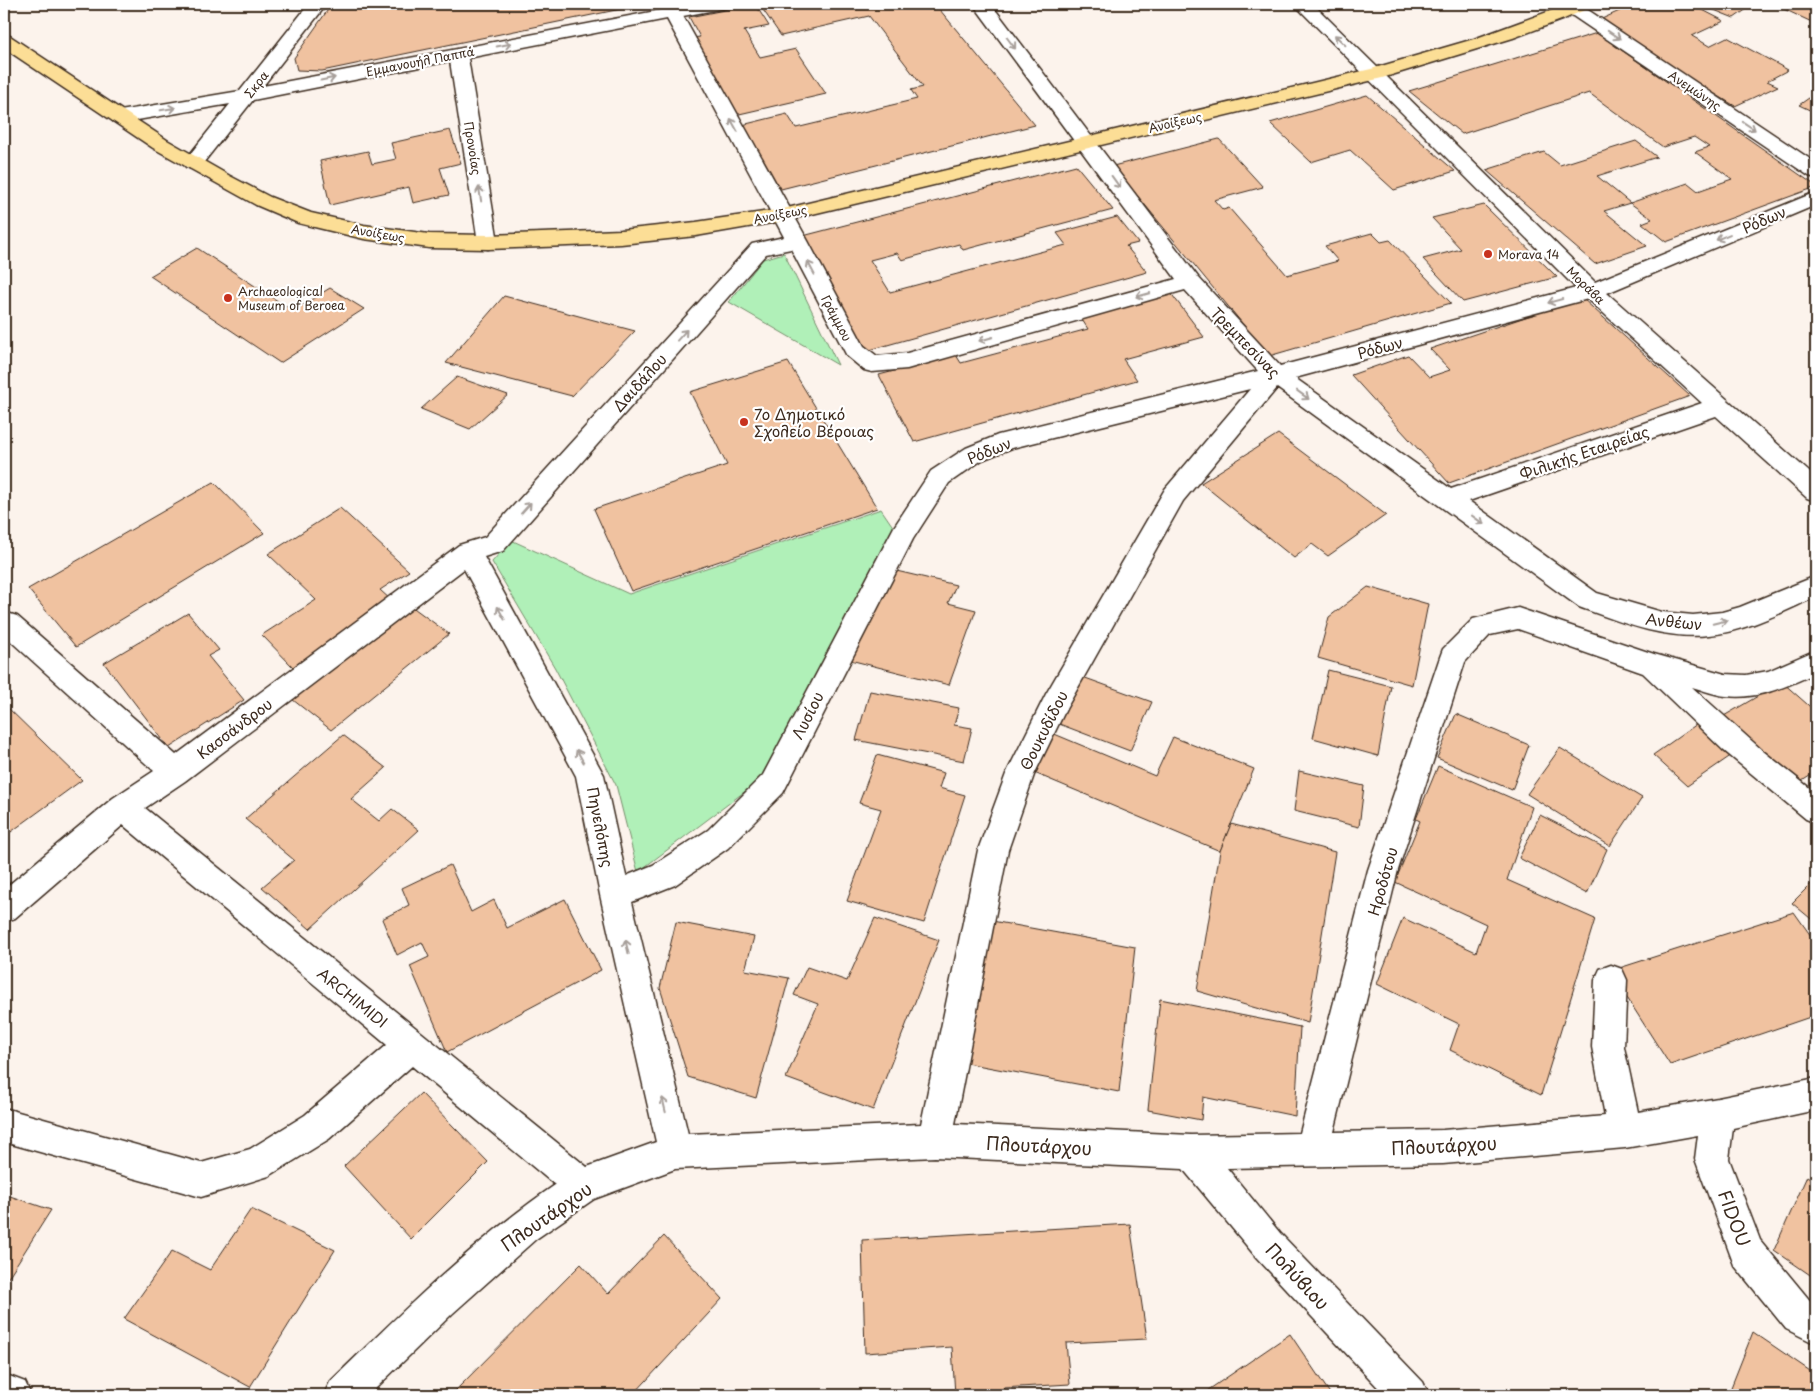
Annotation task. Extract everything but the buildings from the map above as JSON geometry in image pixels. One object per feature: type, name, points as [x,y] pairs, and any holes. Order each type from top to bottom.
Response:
[{"type":"main road","name":"Ανοίξεως","points":[[4,40],[193,163],[263,201],[305,218],[364,232],[429,241],[488,242],[621,237],[696,229],[784,215],[1375,74],[1441,56],[1578,6]]},
{"type":"street","name":"Σκρα","points":[[193,163],[318,4]]},
{"type":"street","name":"Εμμανουήλ Παππά","points":[[120,117],[247,95],[458,54],[670,8],[719,4]]},
{"type":"street","name":"Τρεμπεσίνας","points":[[982,4],[1190,282],[1275,375],[1588,600]]},
{"type":"street","name":"Μοράβα","points":[[1303,4],[1592,292],[1816,492]]},
{"type":"street","name":"Ανεμώνης","points":[[1578,6],[1816,172]]},
{"type":"street","name":"Γράμμου","points":[[670,8],[784,215],[855,351],[872,364],[907,361],[1190,282]]},
{"type":"street","name":"Προνοίας","points":[[458,54],[488,242]]},
{"type":"street","name":"Ρόδων","points":[[940,477],[974,454],[1006,442],[1275,375],[1592,292],[1816,198]]},
{"type":"street","name":"Δαιδάλου","points":[[481,548],[759,248],[798,241]]},
{"type":"street","name":"Θουκυδίδου","points":[[935,1140],[993,850],[1020,774],[1056,702],[1174,495],[1275,375]]},
{"type":"street","name":"Φιλικής Εταιρείας","points":[[1448,499],[1719,406]]},
{"type":"street","name":"Λυσίου","points":[[615,895],[664,875],[718,840],[773,784],[903,534],[940,477]]},
{"type":"street","name":"Κασσάνδρου","points":[[4,908],[123,807],[175,772],[481,548]]},
{"type":"street","name":"Πηνελόπης","points":[[481,548],[590,775],[615,895],[675,1152]]},
{"type":"street","name":"Ανθέων","points":[[1588,600],[1648,620],[1681,625],[1708,625],[1740,617],[1816,586]]},
{"type":"street","name":"Ηροδότου","points":[[1313,1150],[1383,870],[1453,657],[1482,626],[1518,618],[1653,666]]},
{"type":"street","points":[[4,622],[8,623],[175,772]]},
{"type":"street","points":[[1653,666],[1725,685],[1746,686],[1772,681],[1816,661]]},
{"type":"street","points":[[1653,666],[1699,713],[1766,772],[1816,810]]},
{"type":"street","name":"ARCHIMIDI","points":[[123,807],[583,1186]]},
{"type":"street","points":[[1612,980],[1608,1047],[1625,1132]]},
{"type":"street","points":[[4,1125],[201,1180],[257,1164],[317,1127],[412,1045]]},
{"type":"street","name":"Πλουτάρχου","points":[[343,1395],[446,1294],[524,1227],[583,1186],[675,1152],[935,1140],[1191,1152],[1443,1147],[1625,1132],[1816,1094]]},
{"type":"street","name":"FIDOU","points":[[1718,1115],[1712,1159],[1748,1252],[1799,1316],[1816,1326]]},
{"type":"street","name":"Πολύβιου","points":[[1191,1152],[1268,1245],[1410,1395]]},
{"type":"street","points":[[4,1393],[12,1395]]},
{"type":"green space","points":[[784,253],[838,365],[729,302],[763,259]]},
{"type":"green space","points":[[881,509],[896,531],[764,777],[638,872],[616,785],[555,668],[492,562],[511,540],[629,594]]},
{"type":"place","name":"Morava 14","points":[[1488,254]]},
{"type":"place","name":"Archaeological Museum of Beroea","points":[[228,298]]},
{"type":"place","name":"7ο Δημοτικό Σχολείο Βέροιας","points":[[744,422]]}]
